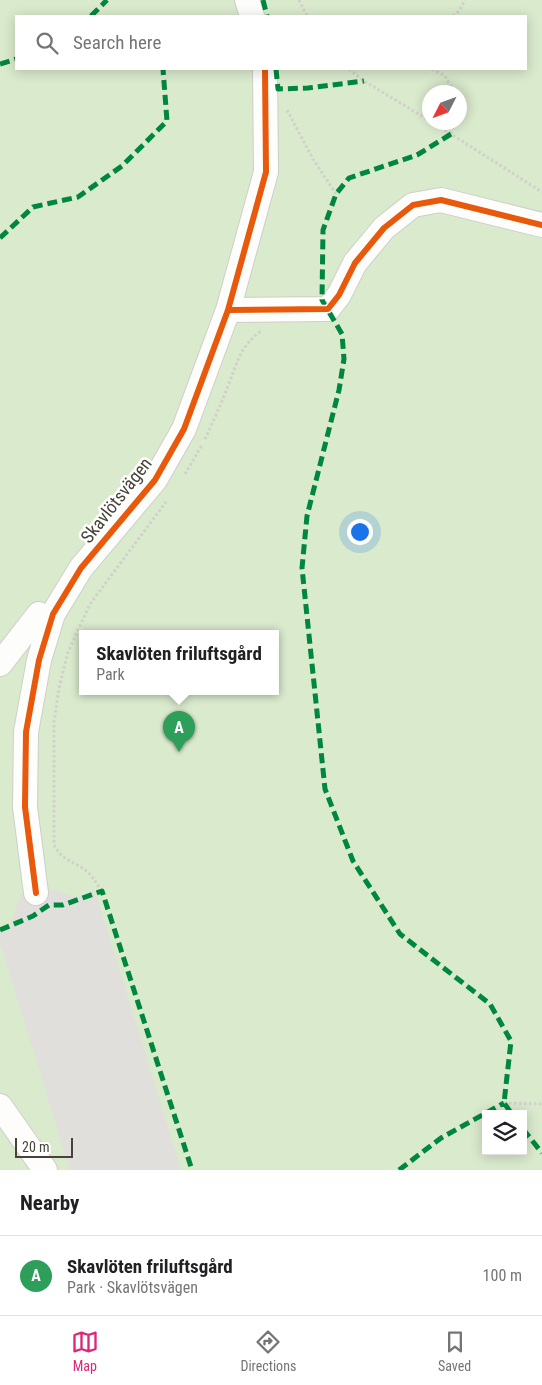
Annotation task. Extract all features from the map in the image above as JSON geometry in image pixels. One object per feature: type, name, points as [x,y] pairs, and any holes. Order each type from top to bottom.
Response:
[{"type":"street","points":[[248,0],[252,15]]},
{"type":"street","name":"Skavlötsvägen","points":[[36,893],[25,807],[26,732],[39,660],[53,614],[81,568],[155,480],[184,429],[228,310],[266,172],[266,70]]},
{"type":"street","points":[[228,310],[328,309],[339,295],[355,263],[384,228],[413,205],[441,200],[542,225]]},
{"type":"street","points":[[0,664],[39,614]]},
{"type":"street","points":[[0,1106],[45,1170]]},
{"type":"path","points":[[299,0],[306,15]]},
{"type":"path","points":[[454,15],[459,11],[465,0]]},
{"type":"path","points":[[350,70],[364,81],[422,116]]},
{"type":"path","points":[[434,70],[445,76],[450,85]]},
{"type":"path","points":[[285,105],[313,159],[336,194]]},
{"type":"path","points":[[444,130],[542,192]]},
{"type":"path","points":[[451,134],[452,130]]},
{"type":"path","points":[[183,477],[211,428],[238,356],[253,337],[292,309]]},
{"type":"path","points":[[102,891],[85,870],[60,855],[54,844],[54,722],[59,688],[68,652],[90,604],[168,499]]},
{"type":"path","points":[[504,1103],[542,1104]]},
{"type":"green space","points":[[0,0],[542,0],[542,1170],[0,1170]]},
{"type":"shaded area","points":[[53,889],[75,897],[95,891],[181,1170],[70,1170],[0,943],[0,930],[11,923],[21,895]]},
{"type":"marked path","points":[[92,15],[107,0]]},
{"type":"marked path","points":[[263,0],[267,15]]},
{"type":"marked path","points":[[0,64],[15,59]]},
{"type":"marked path","points":[[0,238],[33,207],[78,197],[122,166],[167,121],[163,70]]},
{"type":"marked path","points":[[276,70],[278,89],[308,88],[364,81]]},
{"type":"marked path","points":[[451,134],[417,155],[349,178],[336,194],[323,230],[322,300],[342,334],[344,359],[339,390],[307,516],[302,568],[325,789],[353,861],[400,934],[490,1004],[511,1041],[504,1103],[509,1110]]},
{"type":"marked path","points":[[0,930],[33,916],[49,905],[63,905],[102,891],[192,1170]]},
{"type":"marked path","points":[[399,1170],[441,1138],[504,1103]]},
{"type":"marked path","points":[[527,1134],[542,1153]]},
{"type":"cycle path","points":[[36,893],[25,807],[26,732],[39,660],[53,614],[81,568],[155,480],[184,429],[228,310],[266,172],[265,70]]},
{"type":"cycle path","points":[[228,310],[328,309],[339,295],[355,263],[384,228],[413,205],[441,200],[542,225]]},
{"type":"place","name":"Skavlöten friluftsgård","points":[[179,752]]}]
